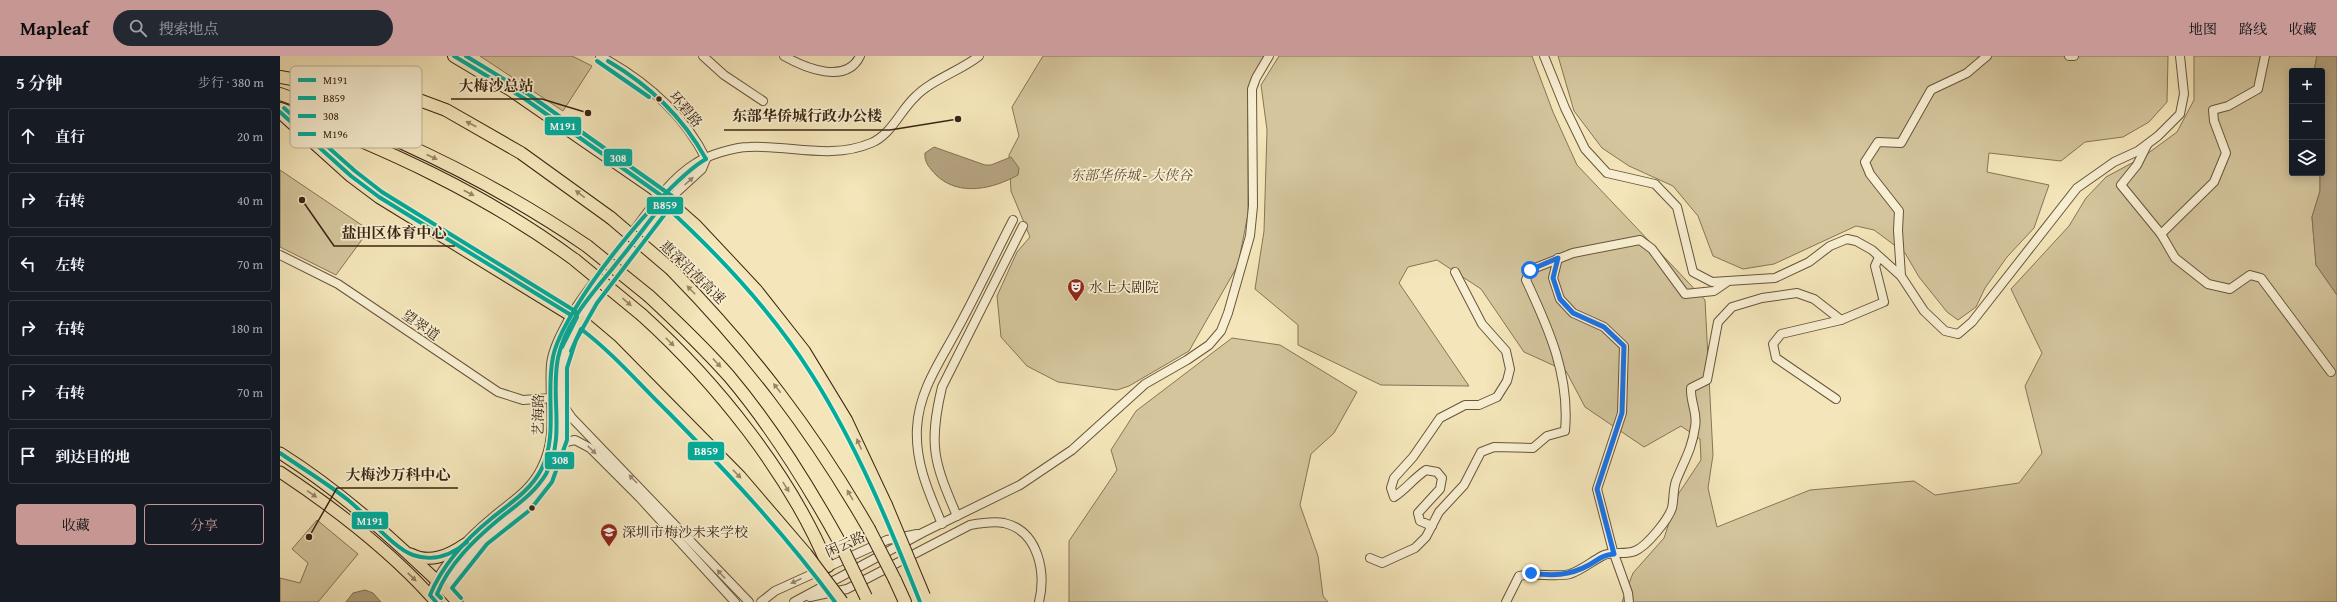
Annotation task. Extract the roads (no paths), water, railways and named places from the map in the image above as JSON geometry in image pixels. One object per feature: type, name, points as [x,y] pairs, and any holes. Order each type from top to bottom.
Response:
[{"type":"highway","points":[[454,56],[521,96],[666,198],[743,276],[778,316],[804,351],[846,420],[886,505],[925,599]]},
{"type":"highway","name":"惠深沿海高速","points":[[280,77],[290,79]]},
{"type":"highway","points":[[280,94],[290,98]]},
{"type":"highway","name":"惠深沿海高速","points":[[422,102],[436,106],[521,153],[611,218],[672,270],[752,357],[786,400],[820,448],[869,529],[895,580],[904,602]]},
{"type":"highway","points":[[280,109],[290,113]]},
{"type":"highway","points":[[280,112],[290,121]]},
{"type":"highway","points":[[320,148],[352,176],[379,197],[575,317],[610,346],[740,477],[806,554],[842,602]]},
{"type":"highway","points":[[376,148],[452,184],[526,225],[575,260],[642,315],[699,372],[757,445],[800,511],[828,566]]},
{"type":"highway","points":[[410,148],[462,171],[541,215],[587,246],[649,296],[691,336],[723,371],[763,419],[795,466],[840,543],[867,599]]},
{"type":"main road","points":[[280,453],[348,500],[406,552],[457,602]]},
{"type":"main road","points":[[280,472],[348,521],[386,553],[433,599]]},
{"type":"main road","points":[[406,552],[415,556],[433,558],[450,553],[464,544]]},
{"type":"street","name":"环碧路","points":[[600,56],[635,78],[666,104],[688,129],[706,159]]},
{"type":"street","points":[[703,56],[724,76],[763,100]]},
{"type":"street","points":[[784,56],[806,68],[832,72],[845,71],[853,67],[860,56]]},
{"type":"street","points":[[706,159],[745,147],[830,152],[851,150],[873,142],[883,135],[917,94],[979,56]]},
{"type":"street","name":"闲云路","points":[[794,602],[924,532],[1020,485],[1050,465],[1094,431],[1130,396],[1156,377],[1198,353],[1221,332],[1242,271],[1250,236],[1253,199],[1252,89],[1256,78],[1269,56]]},
{"type":"street","points":[[1544,56],[1565,108],[1585,149],[1607,173],[1655,184],[1677,207],[1693,272],[1712,282],[1775,278],[1809,262],[1830,246],[1847,239],[1856,241],[1879,256],[1901,276],[1924,311],[1945,331],[1958,334],[1977,316],[2077,188],[2114,162],[2148,143],[2180,114],[2184,94],[2180,56]]},
{"type":"street","points":[[1901,276],[1898,230],[1899,211],[1870,174],[1865,162],[1878,142],[1901,144],[1931,90],[1967,73],[1987,56]]},
{"type":"street","points":[[2068,56],[2074,56]]},
{"type":"street","points":[[2161,234],[2214,182],[2226,153],[2214,121],[2213,110],[2228,106],[2258,89],[2265,56]]},
{"type":"street","points":[[2148,143],[2137,166],[2121,186],[2161,234],[2175,258],[2208,284],[2230,289],[2250,275],[2261,278],[2331,372]]},
{"type":"street","name":"艺海路","points":[[433,599],[440,584],[464,544],[528,489],[541,471],[552,436],[552,358],[560,336],[666,198],[702,170],[706,159]]},
{"type":"street","points":[[942,524],[924,481],[920,465],[917,428],[920,410],[928,382],[959,326],[1013,220]]},
{"type":"street","points":[[957,516],[936,462],[934,430],[942,387],[1023,226]]},
{"type":"street","points":[[1370,558],[1382,563],[1415,548],[1426,537],[1439,512],[1464,485],[1481,452],[1494,447],[1533,448],[1547,436],[1565,431],[1565,399],[1557,352],[1526,280],[1530,270],[1573,253],[1640,240],[1652,249],[1685,294],[1714,291],[1728,282]]},
{"type":"street","name":"望翠道","points":[[280,255],[338,284],[498,392],[523,400],[552,398]]},
{"type":"street","points":[[1836,399],[1776,358],[1773,344],[1781,334],[1841,320],[1884,302],[1875,266],[1879,256]]},
{"type":"street","points":[[1558,258],[1553,278],[1560,299],[1573,313],[1604,327],[1624,346],[1622,413],[1597,489],[1614,554],[1628,593],[1629,602]]},
{"type":"street","points":[[1432,526],[1420,521],[1418,512],[1440,489],[1442,478],[1437,472],[1426,470],[1416,477],[1406,490],[1394,496],[1390,488],[1394,478],[1412,457],[1440,418],[1465,405],[1479,405],[1497,397],[1508,381],[1510,369],[1506,351],[1482,324],[1454,272]]},
{"type":"street","points":[[1506,602],[1519,576],[1531,573],[1551,576],[1570,574],[1589,565],[1603,555],[1635,551],[1652,538],[1669,515],[1675,482],[1689,455],[1696,425],[1696,411],[1690,397],[1691,388],[1707,380],[1718,322],[1732,307],[1762,298],[1797,293],[1814,299],[1841,320]]},
{"type":"street","name":"艺海路","points":[[440,584],[483,540],[522,509],[537,494],[550,472],[559,448],[562,431],[562,361],[575,317]]},
{"type":"street","points":[[562,401],[572,418],[749,602]]},
{"type":"street","points":[[559,448],[566,442],[575,440],[590,448],[640,498],[735,602]]},
{"type":"street","points":[[803,598],[846,589],[970,525],[983,522],[1004,523],[1021,531],[1035,546],[1042,574],[1042,586],[1039,602]]},
{"type":"street","name":"闲云路","points":[[761,602],[775,591],[887,540],[924,532]]},
{"type":"place","name":"大梅沙总站","points":[[588,113]]},
{"type":"place","name":"东部华侨城行政办公楼","points":[[958,119]]},
{"type":"place","name":"盐田区体育中心","points":[[302,200]]},
{"type":"place","name":"水上大剧院","points":[[1076,302]]},
{"type":"place","name":"大梅沙万科中心","points":[[309,537]]},
{"type":"place","name":"深圳市梅沙未来学校","points":[[609,547]]},
{"type":"park label","name":"东部华侨城 - 大侠谷","points":[[1131,175]]}]
